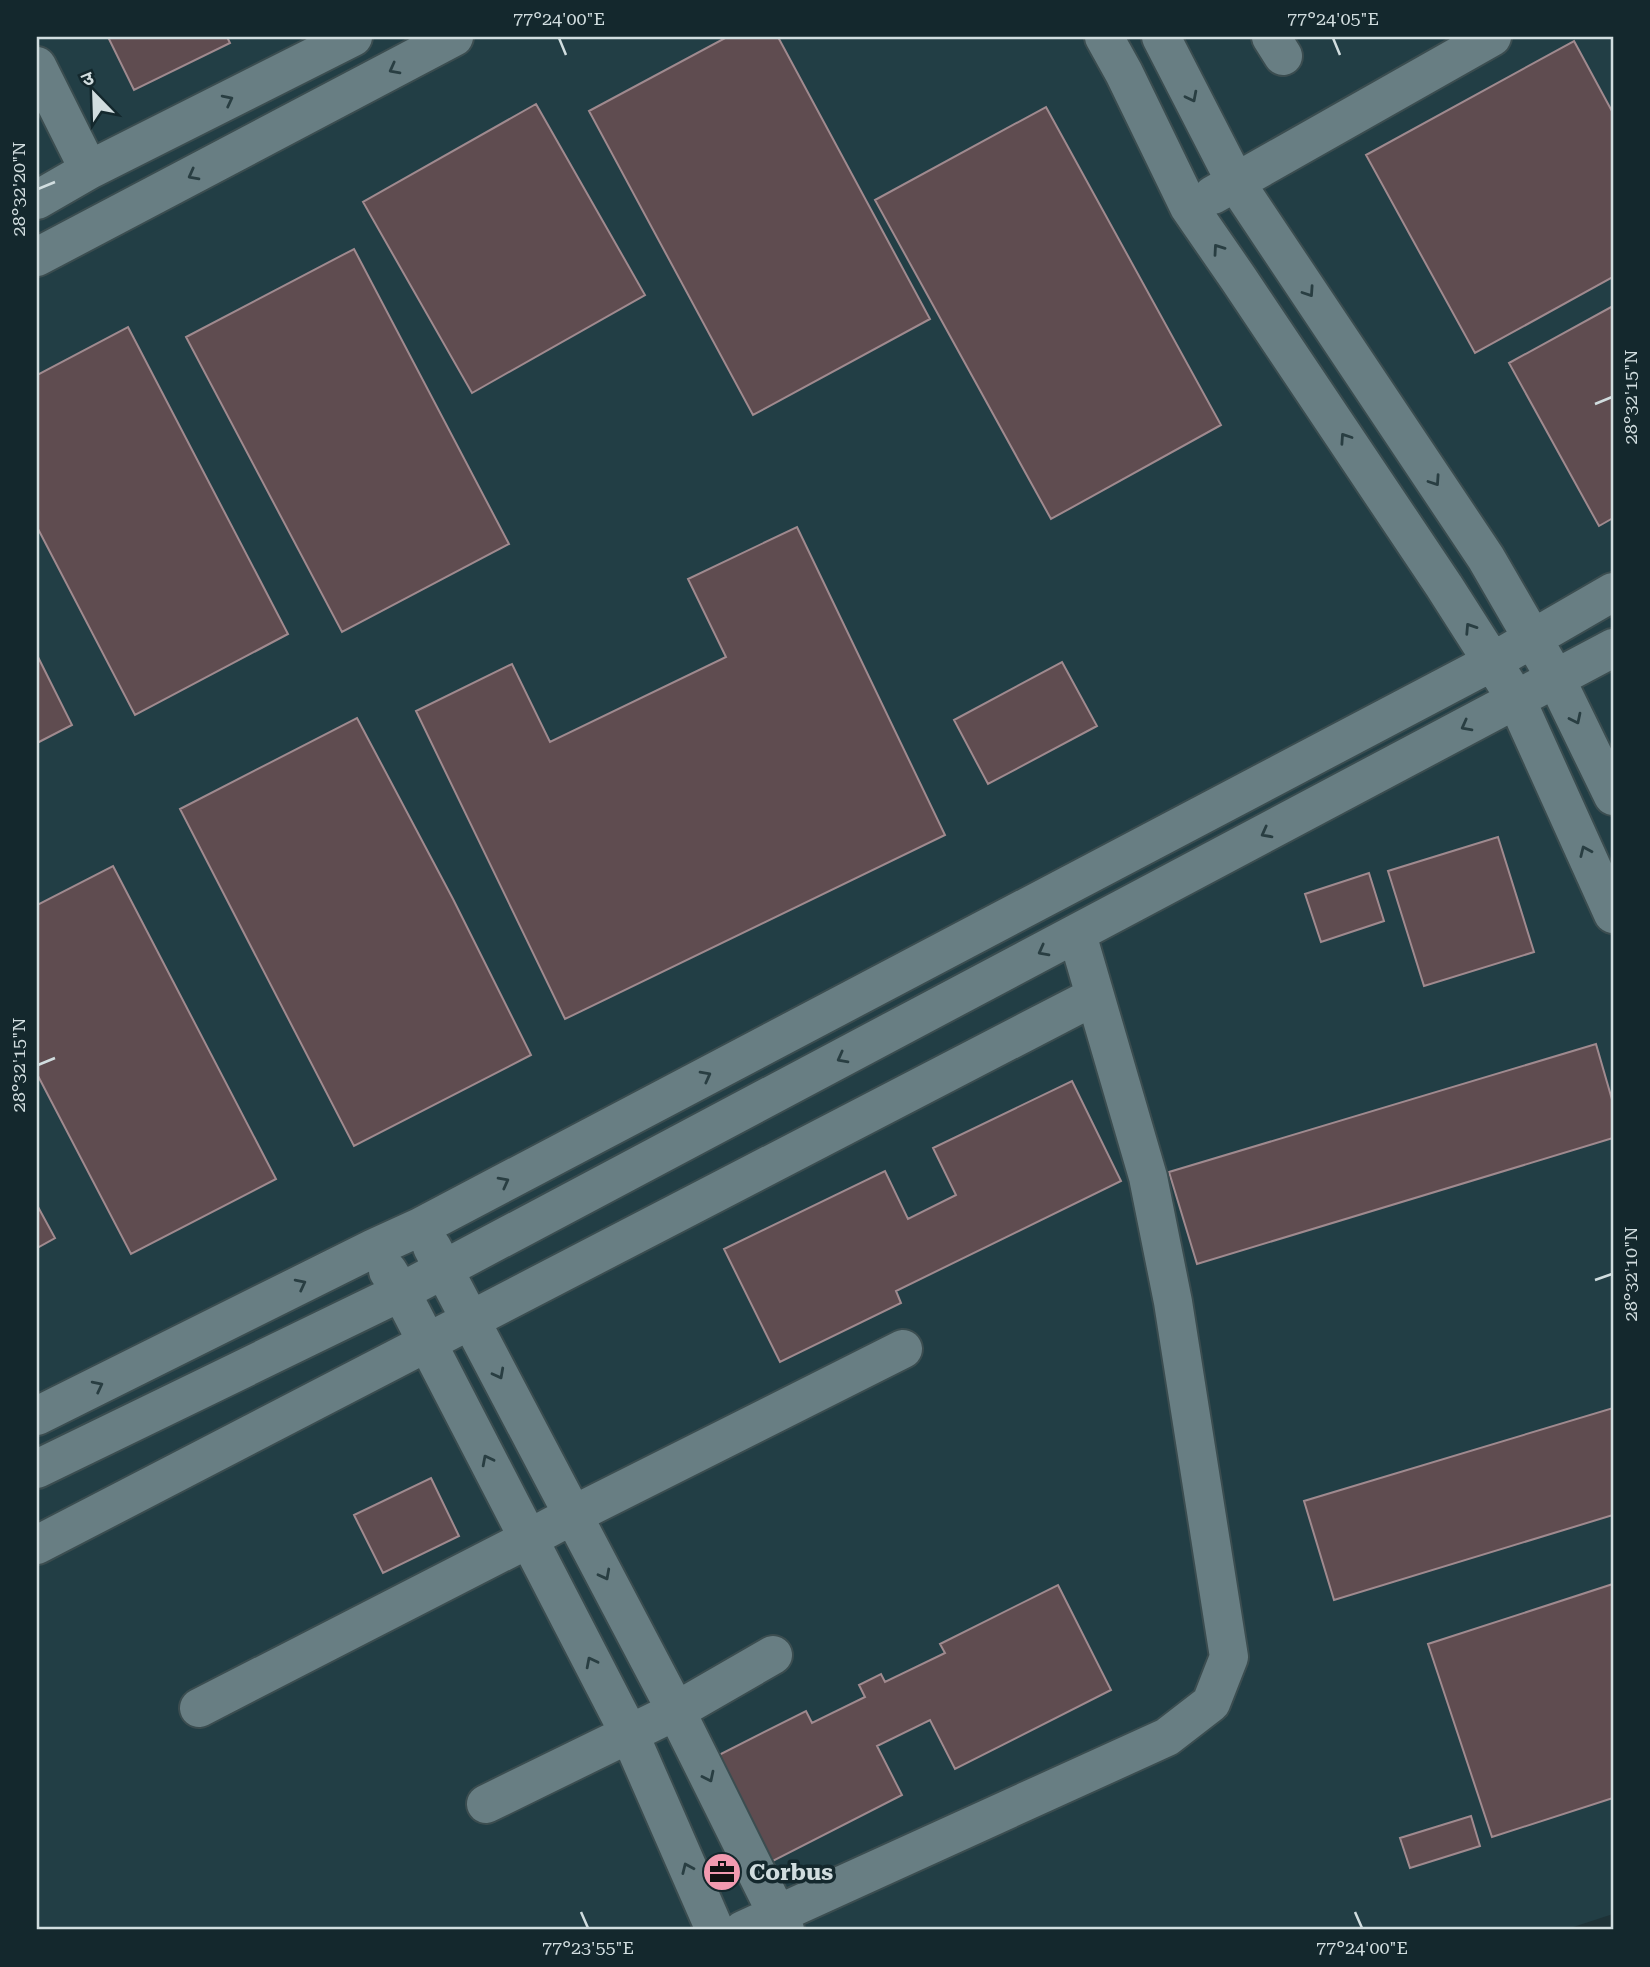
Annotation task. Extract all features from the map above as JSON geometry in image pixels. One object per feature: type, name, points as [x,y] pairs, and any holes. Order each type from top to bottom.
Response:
[{"type":"lane","points":[[37,200],[89,170],[353,37]]},
{"type":"lane","points":[[37,257],[454,37]]},
{"type":"lane","points":[[1104,37],[1189,207],[1444,586],[1516,699],[1613,914]]},
{"type":"lane","points":[[1161,37],[1236,183],[1486,558],[1556,679],[1613,796]]},
{"type":"lane","points":[[1189,207],[1492,37]]},
{"type":"lane","points":[[37,66],[89,170]]},
{"type":"lane","points":[[37,1416],[421,1227],[1492,662],[1613,592]]},
{"type":"lane","points":[[37,1469],[401,1292],[1613,648]]},
{"type":"lane","points":[[421,1227],[676,1711],[768,1925],[1167,1737],[1211,1703],[1229,1657],[1173,1302],[1148,1177],[1077,934]]},
{"type":"lane","points":[[37,1545],[1095,996]]},
{"type":"lane","points":[[374,1248],[401,1292],[629,1733],[715,1930]]},
{"type":"lane","points":[[199,1707],[573,1514],[903,1349]]},
{"type":"lane","points":[[486,1804],[676,1711],[772,1655]]},
{"type":"shaded area","points":[[37,37],[1613,37],[1613,1914],[1564,1930],[37,1930]]},
{"type":"building","points":[[108,37],[227,37],[230,43],[134,90]]},
{"type":"building","points":[[727,37],[778,37],[930,319],[753,415],[589,111]]},
{"type":"building","points":[[1574,41],[1613,113],[1613,277],[1475,353],[1366,155]]},
{"type":"building","points":[[536,104],[645,295],[472,393],[363,202]]},
{"type":"building","points":[[1046,107],[1221,425],[1051,519],[875,200]]},
{"type":"building","points":[[354,249],[509,544],[342,632],[186,337]]},
{"type":"building","points":[[1613,306],[1613,518],[1599,526],[1509,363]]},
{"type":"building","points":[[128,327],[288,634],[135,715],[37,527],[37,375]]},
{"type":"building","points":[[797,527],[945,835],[565,1019],[416,711],[512,664],[550,742],[726,657],[688,579]]},
{"type":"building","points":[[37,655],[72,725],[37,743]]},
{"type":"building","points":[[1062,662],[1097,726],[988,784],[954,720]]},
{"type":"building","points":[[357,718],[453,899],[531,1055],[354,1146],[180,809]]},
{"type":"building","points":[[1498,837],[1534,952],[1424,986],[1388,871]]},
{"type":"building","points":[[113,866],[276,1179],[131,1254],[37,1074],[37,905]]},
{"type":"building","points":[[1369,873],[1384,921],[1321,942],[1305,894]]},
{"type":"building","points":[[1596,1044],[1613,1103],[1613,1138],[1197,1264],[1169,1172]]},
{"type":"building","points":[[1072,1081],[1121,1181],[896,1291],[901,1303],[780,1362],[724,1249],[885,1171],[908,1219],[956,1195],[933,1148]]},
{"type":"building","points":[[37,1205],[55,1238],[37,1248]]},
{"type":"building","points":[[1613,1408],[1613,1515],[1334,1600],[1304,1501]]},
{"type":"building","points":[[431,1478],[459,1536],[383,1573],[354,1515]]},
{"type":"building","points":[[1613,1584],[1613,1798],[1492,1837],[1428,1644]]},
{"type":"building","points":[[1058,1585],[1111,1690],[955,1769],[930,1720],[877,1746],[902,1795],[765,1865],[711,1759],[806,1711],[812,1723],[865,1697],[859,1685],[881,1674],[885,1682],[945,1653],[940,1644]]},
{"type":"building","points":[[1471,1816],[1480,1846],[1410,1868],[1400,1838]]},
{"type":"place","name":"Corbus","points":[[722,1872]]}]
